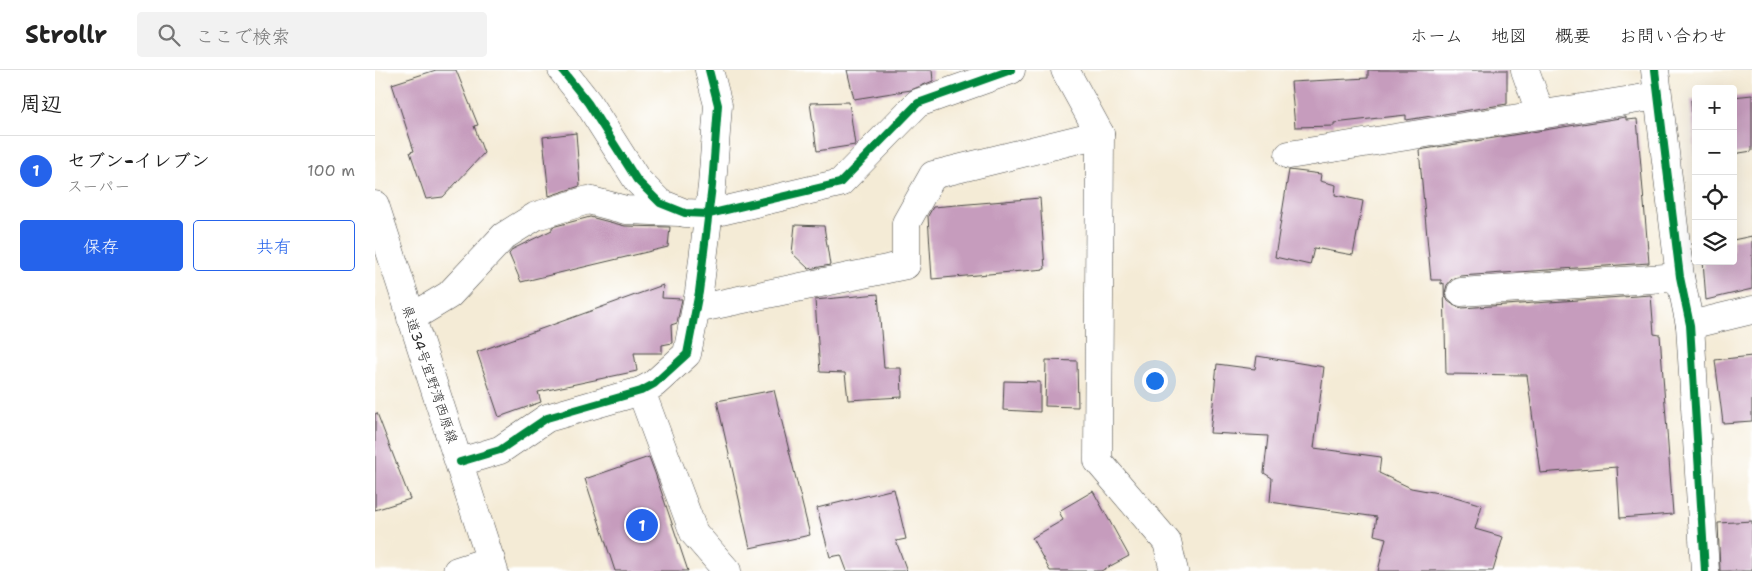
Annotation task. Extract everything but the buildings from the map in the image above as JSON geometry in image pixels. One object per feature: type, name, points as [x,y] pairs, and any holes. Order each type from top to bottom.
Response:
[{"type":"street","points":[[562,70],[589,103],[637,180],[660,202],[697,213]]},
{"type":"street","points":[[459,462],[500,450],[547,418],[641,391],[654,384],[687,354],[696,309],[697,213],[718,105],[709,70]]},
{"type":"street","points":[[411,318],[449,295],[505,236],[536,216],[588,200],[625,210],[697,213],[840,183],[918,103],[1011,70]]},
{"type":"street","points":[[1065,70],[1100,134],[1098,461],[1167,542],[1173,571]]},
{"type":"street","points":[[1525,70],[1541,115]]},
{"type":"street","points":[[1289,156],[1541,115],[1656,83],[1665,136],[1680,276],[1690,325],[1705,571]]},
{"type":"street","points":[[696,309],[906,265],[906,223],[933,175],[1100,134]]},
{"type":"street","name":"県道34号宜野湾西原線","points":[[375,205],[493,565]]},
{"type":"street","points":[[1461,292],[1680,276]]},
{"type":"street","points":[[1690,325],[1752,310]]},
{"type":"street","points":[[641,391],[694,533],[727,571]]},
{"type":"street","points":[[457,571],[493,565]]},
{"type":"cycle path","points":[[562,70],[588,103],[637,180],[660,203],[685,213],[709,214],[840,183],[918,103],[1011,70]]},
{"type":"cycle path","points":[[460,462],[500,450],[547,418],[641,391],[654,384],[687,354],[699,292],[712,186],[718,105],[709,70]]},
{"type":"cycle path","points":[[1655,70],[1680,277],[1690,325],[1705,571]]},
{"type":"place","name":"セブン-イレブン","points":[[642,525]]}]
